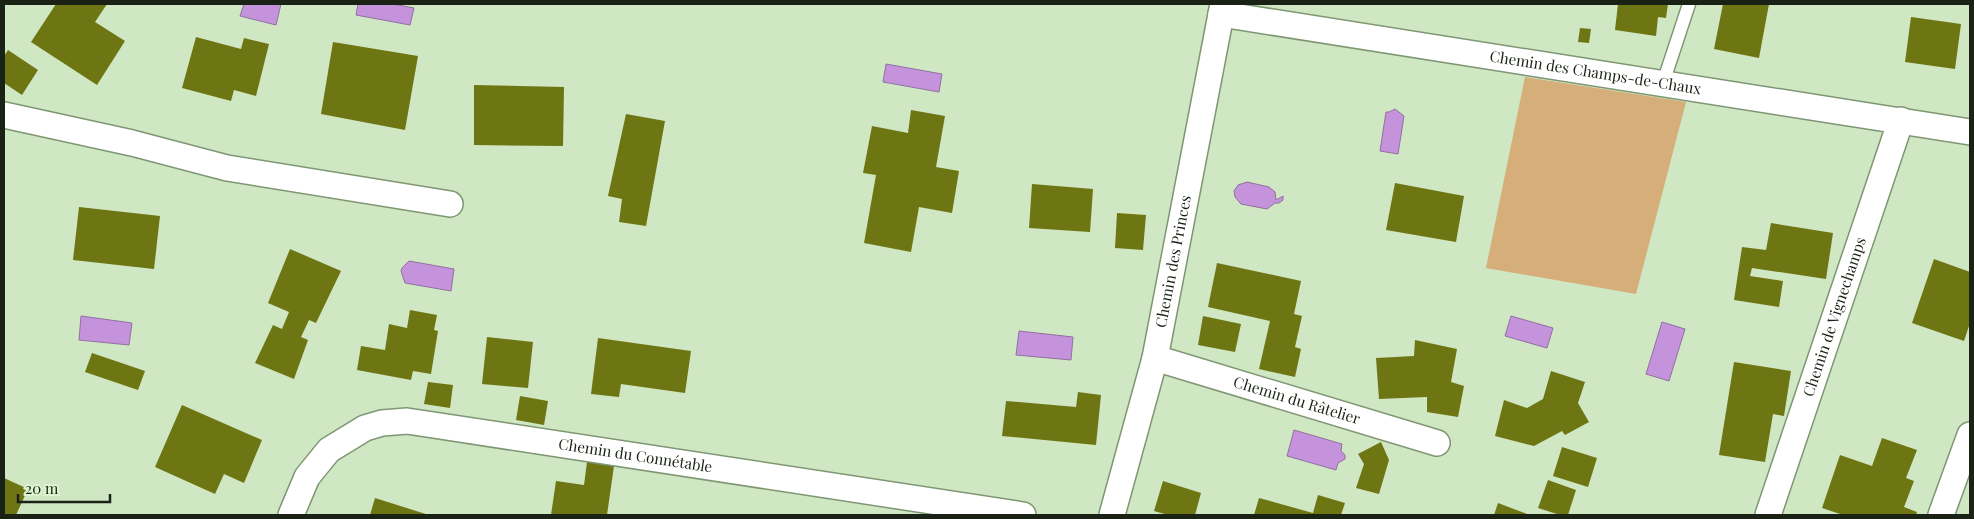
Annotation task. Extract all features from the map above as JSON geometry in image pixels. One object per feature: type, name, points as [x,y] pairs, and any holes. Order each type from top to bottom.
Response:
[{"type":"street","name":"Chemin des Champs-de-Chaux","points":[[1222,9],[1970,132]]},
{"type":"street","name":"Chemin des Princes","points":[[1112,515],[1155,358],[1222,9]]},
{"type":"street","points":[[4,115],[132,143],[227,168],[450,204]]},
{"type":"street","name":"Chemin de Vignechamps","points":[[1768,515],[1901,120]]},
{"type":"street","name":"Chemin du Râtelier","points":[[1155,358],[1437,443]]},
{"type":"street","name":"Chemin du Connétable","points":[[291,515],[307,477],[329,450],[365,428],[382,423],[408,421],[1024,515]]},
{"type":"street","points":[[1941,515],[1970,435]]},
{"type":"lane","points":[[1663,83],[1688,4]]},
{"type":"shaded area","points":[[244,4],[281,4],[276,25],[240,16]]},
{"type":"shaded area","points":[[358,4],[393,4],[414,8],[410,25],[356,15]]},
{"type":"shaded area","points":[[886,64],[942,74],[939,92],[883,82]]},
{"type":"shaded area","points":[[1525,77],[1686,102],[1636,294],[1486,268]]},
{"type":"shaded area","points":[[1395,109],[1404,116],[1398,154],[1380,151],[1386,112]]},
{"type":"shaded area","points":[[1247,182],[1269,187],[1275,192],[1276,200],[1283,196],[1283,200],[1267,209],[1241,204],[1235,197],[1234,191],[1238,185]]},
{"type":"shaded area","points":[[409,261],[454,269],[451,291],[405,283],[401,271]]},
{"type":"shaded area","points":[[81,316],[132,323],[129,345],[79,340]]},
{"type":"shaded area","points":[[1511,316],[1553,328],[1547,348],[1505,336]]},
{"type":"shaded area","points":[[1662,322],[1685,329],[1669,381],[1646,374]]},
{"type":"shaded area","points":[[1019,331],[1073,337],[1071,360],[1016,355]]},
{"type":"shaded area","points":[[1294,430],[1342,444],[1341,451],[1345,455],[1345,459],[1338,463],[1336,470],[1287,456]]},
{"type":"building","points":[[56,4],[107,4],[95,22],[125,41],[97,85],[31,42]]},
{"type":"building","points":[[1618,4],[1668,4],[1666,18],[1658,17],[1656,36],[1615,30]]},
{"type":"building","points":[[1723,4],[1769,4],[1759,58],[1714,49]]},
{"type":"building","points":[[1911,17],[1961,24],[1955,69],[1905,62]]},
{"type":"building","points":[[1580,28],[1591,29],[1589,43],[1578,42]]},
{"type":"building","points":[[196,37],[241,49],[244,38],[269,44],[256,96],[234,90],[231,101],[182,88]]},
{"type":"building","points":[[333,42],[418,56],[405,130],[321,114]]},
{"type":"building","points":[[8,50],[38,70],[22,95],[4,83],[4,56]]},
{"type":"building","points":[[474,85],[564,87],[563,146],[474,145]]},
{"type":"building","points":[[911,110],[945,116],[936,167],[959,171],[952,213],[919,207],[911,252],[864,243],[876,175],[863,173],[872,126],[908,133]]},
{"type":"building","points":[[626,114],[665,121],[646,226],[619,222],[622,199],[608,196]]},
{"type":"building","points":[[1395,183],[1464,196],[1456,242],[1386,230]]},
{"type":"building","points":[[1032,184],[1093,189],[1090,232],[1029,228]]},
{"type":"building","points":[[79,207],[160,216],[154,269],[73,260]]},
{"type":"building","points":[[1117,213],[1146,215],[1143,250],[1115,248]]},
{"type":"building","points":[[1771,223],[1833,233],[1826,279],[1752,268],[1750,276],[1783,281],[1779,307],[1734,300],[1742,247],[1766,250]]},
{"type":"building","points":[[290,249],[341,271],[316,323],[309,320],[301,337],[308,340],[294,379],[255,363],[273,325],[282,329],[289,312],[268,303]]},
{"type":"building","points":[[1934,259],[1970,272],[1970,323],[1964,341],[1912,323]]},
{"type":"building","points":[[1217,263],[1301,281],[1294,314],[1302,316],[1295,347],[1301,349],[1295,377],[1259,369],[1270,321],[1208,307]]},
{"type":"building","points":[[410,310],[437,315],[434,330],[438,331],[431,374],[413,371],[411,380],[357,370],[361,346],[385,350],[389,324],[407,328]]},
{"type":"building","points":[[1203,316],[1241,324],[1235,352],[1198,345]]},
{"type":"building","points":[[487,337],[533,342],[528,388],[482,384]]},
{"type":"building","points":[[598,338],[691,351],[685,393],[621,384],[619,397],[591,394]]},
{"type":"building","points":[[1415,340],[1457,349],[1451,382],[1464,386],[1458,417],[1427,412],[1427,397],[1379,399],[1376,358],[1414,356]]},
{"type":"building","points":[[92,353],[145,371],[138,390],[85,372]]},
{"type":"building","points":[[1734,362],[1791,371],[1784,416],[1773,414],[1765,462],[1719,455]]},
{"type":"building","points":[[1551,371],[1585,382],[1578,403],[1589,422],[1565,435],[1562,431],[1534,446],[1495,436],[1504,400],[1527,408],[1543,399]]},
{"type":"building","points":[[428,382],[453,385],[450,408],[424,404]]},
{"type":"building","points":[[1078,392],[1101,395],[1096,445],[1002,436],[1006,401],[1076,407]]},
{"type":"building","points":[[520,396],[548,401],[544,425],[516,420]]},
{"type":"building","points":[[182,405],[262,440],[244,483],[224,474],[215,494],[155,467]]},
{"type":"building","points":[[1882,438],[1917,450],[1906,478],[1914,481],[1904,507],[1917,512],[1916,515],[1843,515],[1822,508],[1840,455],[1872,466]]},
{"type":"building","points":[[1381,442],[1389,460],[1379,494],[1356,488],[1364,464],[1358,454]]},
{"type":"building","points":[[1562,447],[1597,458],[1588,487],[1553,476]]},
{"type":"building","points":[[587,462],[614,466],[607,515],[551,515],[556,481],[584,485]]},
{"type":"building","points":[[4,478],[28,489],[16,515],[4,515]]},
{"type":"building","points":[[1548,480],[1576,490],[1568,515],[1560,515],[1538,508]]},
{"type":"building","points":[[1163,481],[1201,493],[1195,515],[1168,515],[1154,511]]},
{"type":"building","points":[[1318,495],[1345,503],[1341,515],[1254,515],[1259,498],[1313,513]]},
{"type":"building","points":[[375,498],[429,515],[370,515]]},
{"type":"building","points":[[1498,503],[1527,514],[1527,515],[1494,515]]}]
